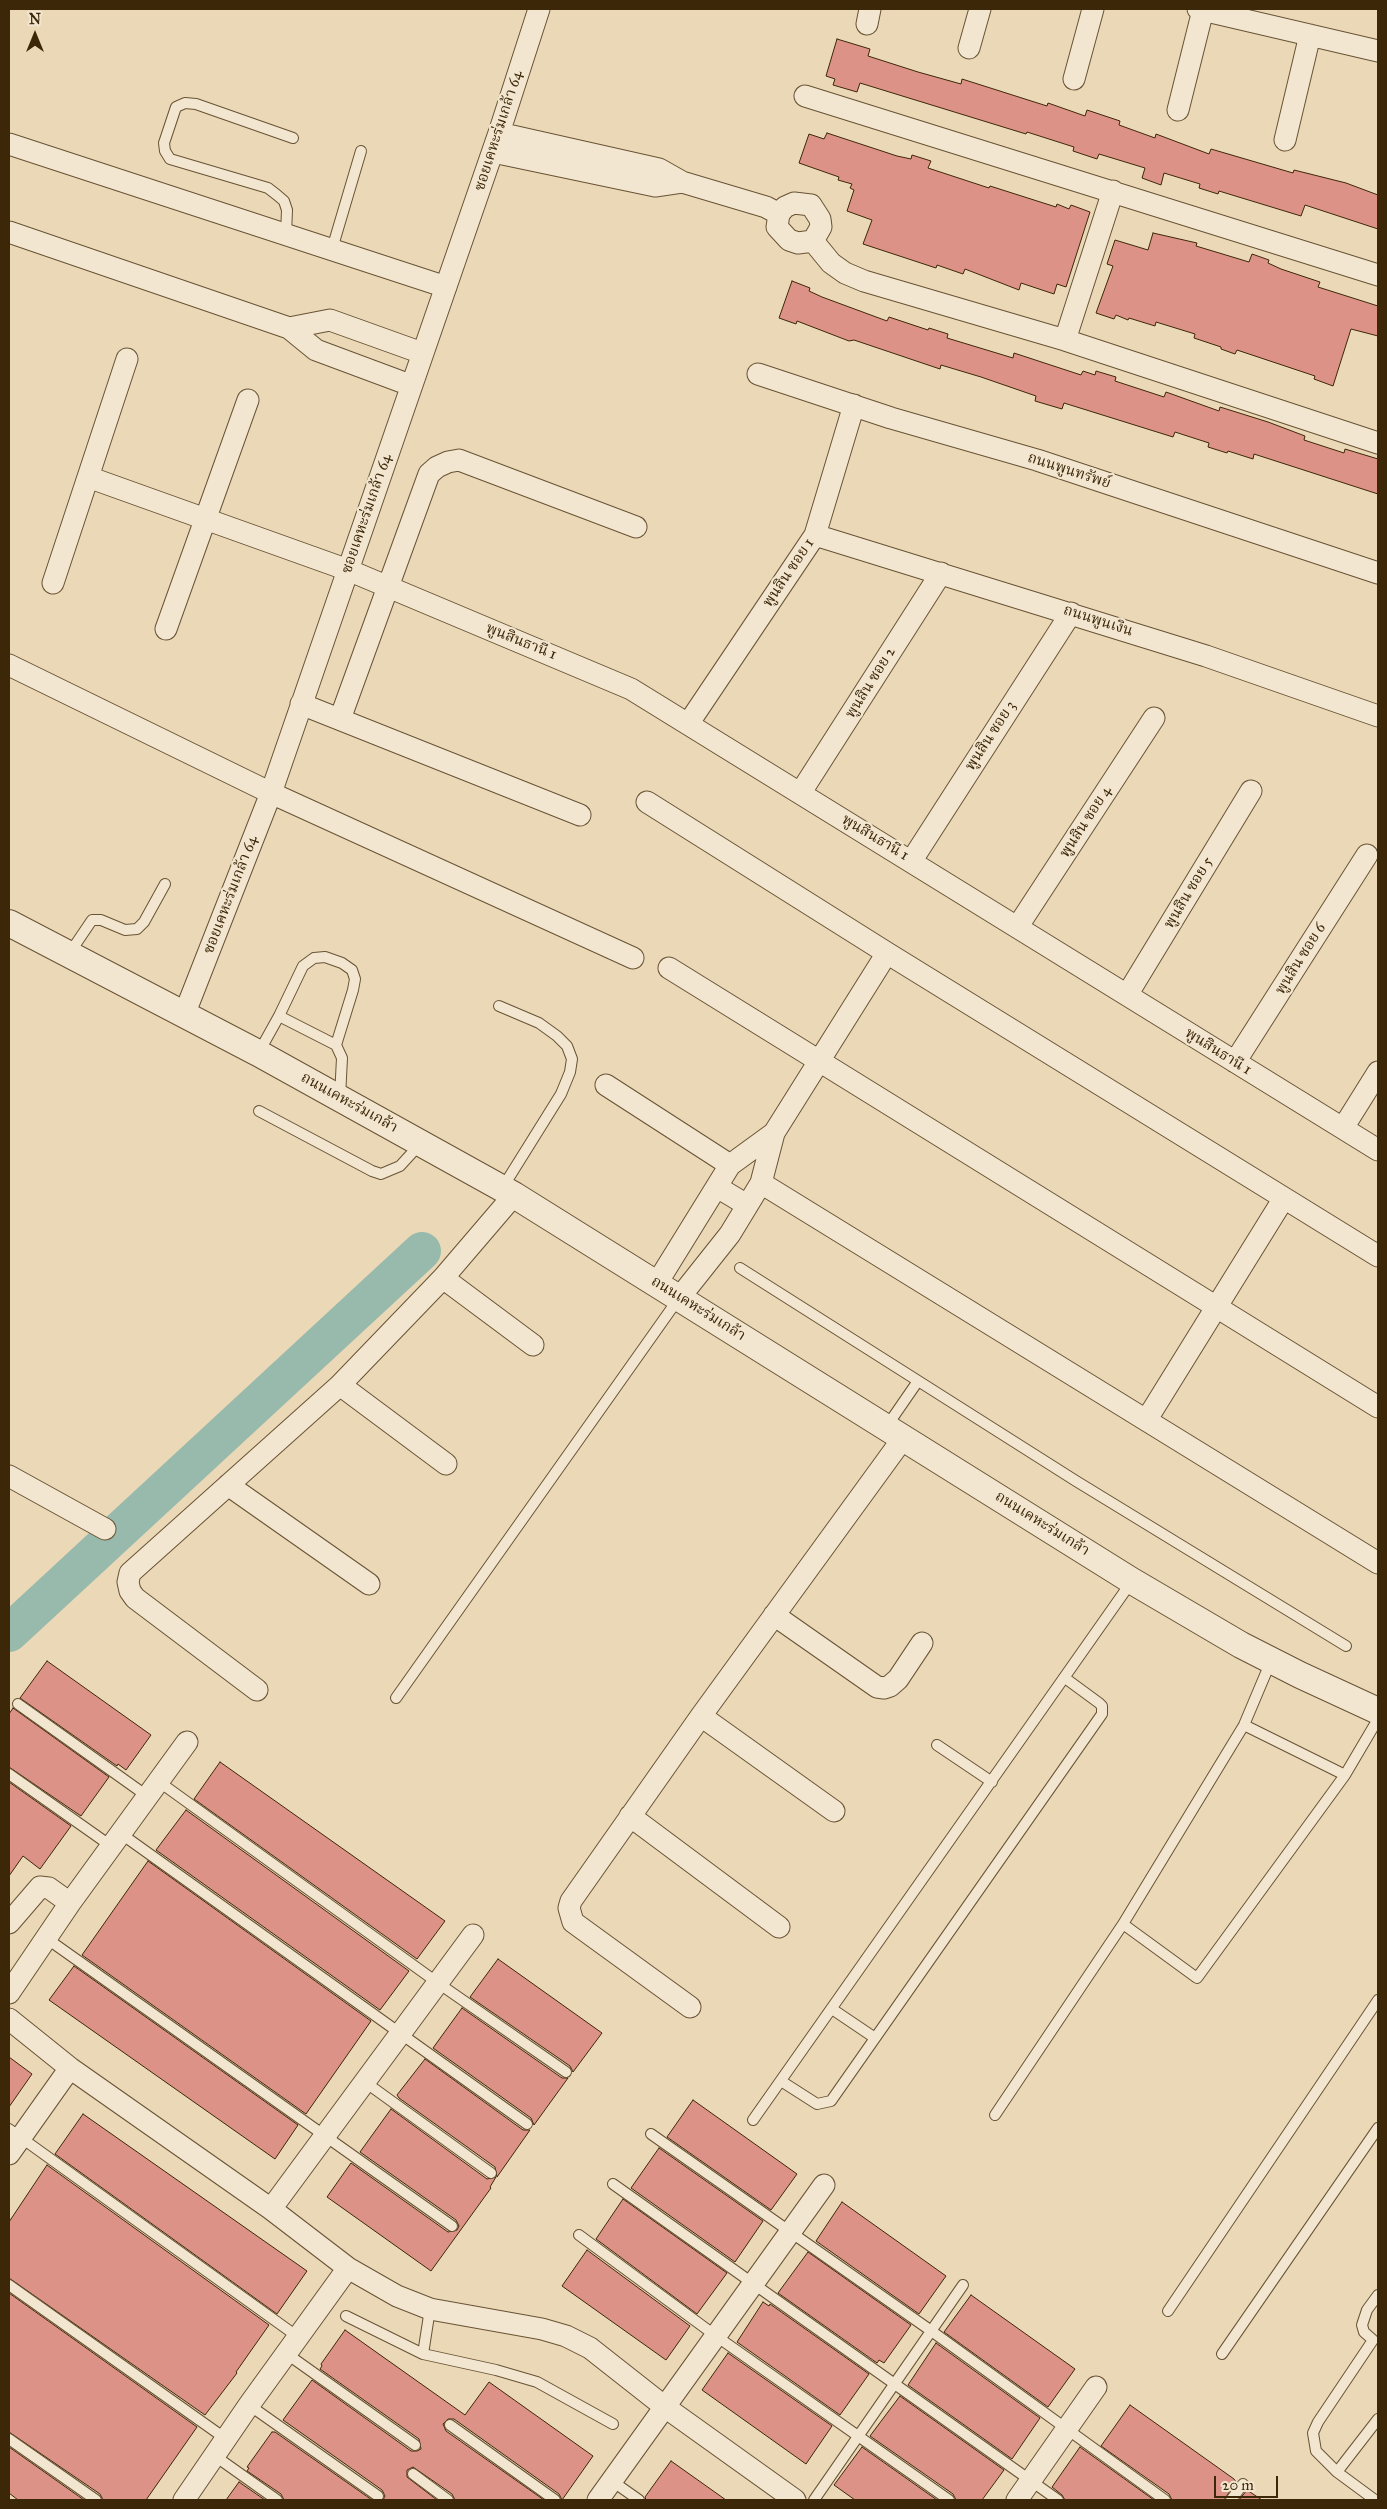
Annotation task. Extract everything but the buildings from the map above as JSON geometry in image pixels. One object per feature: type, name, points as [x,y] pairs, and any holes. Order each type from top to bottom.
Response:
[{"type":"street","name":"ซอยเคหะร่มเกล้า 64","points":[[184,1015],[271,793],[410,385],[496,143],[539,9]]},
{"type":"street","points":[[969,48],[980,9]]},
{"type":"street","points":[[1074,79],[1093,9]]},
{"type":"street","points":[[1178,110],[1201,9],[1378,51]]},
{"type":"street","points":[[1284,140],[1310,35]]},
{"type":"street","points":[[805,96],[1378,275]]},
{"type":"street","points":[[496,143],[659,169],[682,182],[766,207],[779,214]]},
{"type":"street","points":[[9,144],[446,287]]},
{"type":"street","points":[[1065,340],[1112,191]]},
{"type":"street","points":[[794,203],[812,205],[820,219],[821,227],[813,241],[798,243],[789,240],[777,227],[779,214],[785,206],[794,203]]},
{"type":"street","points":[[9,232],[289,328],[316,350],[410,385]]},
{"type":"street","points":[[813,241],[831,263],[854,277],[1065,340],[1378,443]]},
{"type":"street","points":[[289,328],[330,320],[422,353]]},
{"type":"street","points":[[53,583],[126,359]]},
{"type":"street","name":"ถนนพูนทรัพย์","points":[[758,374],[1037,460],[1378,573]]},
{"type":"street","points":[[166,629],[248,400]]},
{"type":"street","name":"พูนสิน ซอย 1","points":[[688,724],[815,535],[854,405]]},
{"type":"street","points":[[340,719],[386,587],[429,474],[437,467],[459,460],[636,527]]},
{"type":"street","name":"พูนสินธานี 1","points":[[88,477],[348,570],[631,689],[912,860],[1378,1150]]},
{"type":"street","name":"ถนนพูนเงิน","points":[[815,535],[1206,656],[1378,716]]},
{"type":"street","name":"พูนสิน ซอย 2","points":[[801,792],[940,573]]},
{"type":"street","name":"พูนสิน ซอย 3","points":[[912,860],[1071,613]]},
{"type":"street","points":[[9,665],[271,793],[633,958]]},
{"type":"street","points":[[301,704],[580,815]]},
{"type":"street","name":"พูนสิน ซอย 4","points":[[1018,926],[1154,718]]},
{"type":"street","name":"พูนสิน ซอย 5","points":[[1127,995],[1251,791]]},
{"type":"street","points":[[647,802],[887,953],[1378,1256]]},
{"type":"street","name":"พูนสิน ซอย 6","points":[[1235,1062],[1367,855]]},
{"type":"street","name":"ถนนเคหะร่มเกล้า","points":[[9,923],[258,1053],[508,1191],[1132,1580],[1272,1661],[1378,1711]]},
{"type":"street","points":[[680,1297],[730,1234],[761,1183],[774,1133],[887,953]]},
{"type":"street","points":[[669,968],[821,1060],[1378,1407]]},
{"type":"street","points":[[1343,1128],[1378,1072]]},
{"type":"street","points":[[606,1085],[730,1165]]},
{"type":"street","points":[[657,1283],[730,1165],[774,1133]]},
{"type":"street","points":[[761,1183],[1378,1563]]},
{"type":"street","points":[[717,1187],[747,1205]]},
{"type":"street","points":[[257,1690],[136,1598],[130,1591],[128,1582],[133,1569],[340,1384],[443,1278],[508,1191]]},
{"type":"street","points":[[1146,1419],[1284,1198]]},
{"type":"street","points":[[443,1278],[533,1344]]},
{"type":"street","points":[[340,1384],[446,1464]]},
{"type":"street","points":[[690,2007],[573,1922],[570,1914],[571,1900],[774,1615],[895,1431]]},
{"type":"street","points":[[9,1476],[105,1529]]},
{"type":"street","points":[[228,1485],[369,1584]]},
{"type":"street","points":[[774,1615],[877,1687],[884,1688],[890,1686],[898,1678],[922,1643]]},
{"type":"street","points":[[701,1716],[834,1811]]},
{"type":"street","points":[[9,1993],[70,1903],[187,1742]]},
{"type":"street","points":[[630,1816],[779,1927]]},
{"type":"street","points":[[9,1923],[40,1887],[49,1888],[70,1903]]},
{"type":"street","points":[[271,2209],[473,1935]]},
{"type":"street","points":[[9,2019],[70,2068],[271,2209],[348,2268],[397,2296],[430,2309],[542,2329],[566,2336],[590,2348],[665,2407],[795,2500]]},
{"type":"street","points":[[13,2140],[70,2068]]},
{"type":"street","points":[[598,2500],[824,2185]]},
{"type":"street","points":[[184,2500],[249,2405],[348,2268]]},
{"type":"street","points":[[1017,2500],[1096,2387]]},
{"type":"lane","points":[[286,234],[284,201],[268,188],[170,160],[165,151],[164,143],[176,107],[185,103],[196,104],[293,138]]},
{"type":"lane","points":[[332,249],[361,151]]},
{"type":"lane","points":[[68,954],[92,920],[102,920],[125,930],[137,929],[144,922],[165,884]]},
{"type":"lane","points":[[258,1053],[279,1016],[303,966],[314,958],[325,957],[342,963],[352,970],[354,990],[336,1045]]},
{"type":"lane","points":[[499,1006],[539,1023],[557,1036],[567,1046],[572,1059],[570,1072],[561,1094],[508,1191]]},
{"type":"lane","points":[[279,1016],[336,1045],[342,1058],[339,1098]]},
{"type":"lane","points":[[259,1111],[381,1174],[400,1166],[421,1143]]},
{"type":"lane","points":[[740,1268],[918,1381],[1346,1646]]},
{"type":"lane","points":[[396,1698],[680,1297]]},
{"type":"lane","points":[[895,1431],[918,1381]]},
{"type":"lane","points":[[753,2120],[1132,1580]]},
{"type":"lane","points":[[995,2115],[1123,1924],[1244,1724],[1272,1661]]},
{"type":"lane","points":[[781,2081],[817,2104],[831,2101],[1102,1714],[1102,1706],[1099,1703],[1065,1678]]},
{"type":"lane","points":[[18,1704],[153,1789],[566,2072]]},
{"type":"lane","points":[[1123,1924],[1197,1978],[1345,1775],[1378,1720]]},
{"type":"lane","points":[[1244,1724],[1345,1775]]},
{"type":"lane","points":[[938,1745],[992,1782]]},
{"type":"lane","points":[[9,1774],[116,1840],[401,2033],[527,2124]]},
{"type":"lane","points":[[46,1938],[452,2226]]},
{"type":"lane","points":[[1168,2312],[1378,2000]]},
{"type":"lane","points":[[832,2009],[875,2038]]},
{"type":"lane","points":[[365,2082],[491,2173]]},
{"type":"lane","points":[[1222,2354],[1378,2128]]},
{"type":"lane","points":[[652,2134],[789,2233],[930,2330],[1164,2500]]},
{"type":"lane","points":[[13,2140],[293,2346],[415,2444]]},
{"type":"lane","points":[[613,2184],[1058,2500]]},
{"type":"lane","points":[[579,2235],[716,2336],[948,2500]]},
{"type":"lane","points":[[9,2285],[221,2448],[277,2500]]},
{"type":"lane","points":[[814,2500],[962,2286]]},
{"type":"lane","points":[[1375,2500],[1337,2472],[1316,2451],[1313,2433],[1318,2422],[1376,2342],[1364,2332],[1362,2325],[1367,2310],[1378,2295]]},
{"type":"lane","points":[[423,2354],[430,2309]]},
{"type":"lane","points":[[346,2316],[423,2354],[496,2370],[538,2382],[613,2424]]},
{"type":"lane","points":[[249,2405],[378,2496]]},
{"type":"lane","points":[[1337,2472],[1378,2419]]},
{"type":"lane","points":[[450,2425],[556,2500]]},
{"type":"lane","points":[[9,2439],[96,2500]]},
{"type":"lane","points":[[413,2474],[448,2500]]},
{"type":"lane","points":[[612,2481],[640,2500]]},
{"type":"lane","points":[[1231,2500],[1243,2484]]},
{"type":"waterway","points":[[9,1633],[422,1251]]}]
